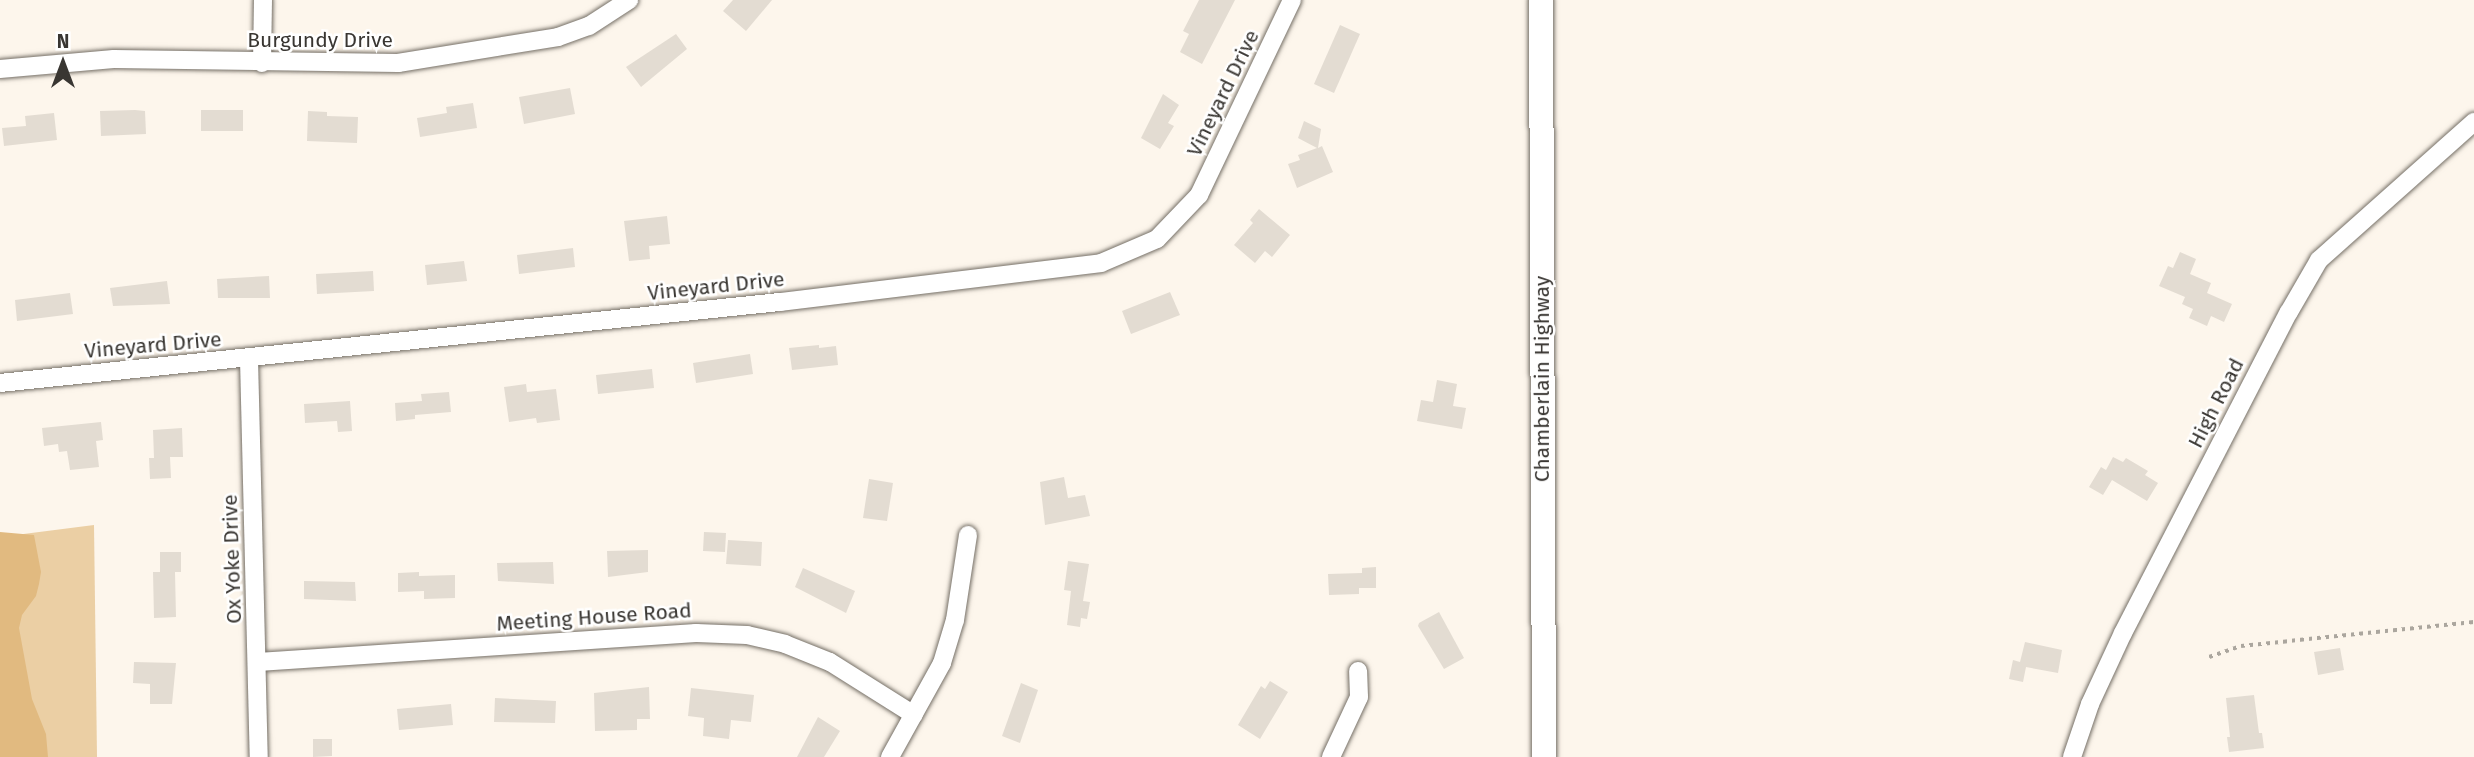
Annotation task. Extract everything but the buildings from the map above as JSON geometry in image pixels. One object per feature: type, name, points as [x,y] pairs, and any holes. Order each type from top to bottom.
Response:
[{"type":"main road","name":"Chamberlain Highway","points":[[1541,0],[1544,757]]},
{"type":"street","points":[[262,63],[263,0]]},
{"type":"street","name":"Burgundy Drive","points":[[0,69],[114,59],[398,63],[558,37],[589,26],[629,0]]},
{"type":"street","name":"Vineyard Drive","points":[[0,383],[780,302],[1101,263],[1157,239],[1199,195],[1292,0]]},
{"type":"street","name":"High Road","points":[[2072,757],[2090,704],[2123,633],[2289,312],[2319,260],[2474,122]]},
{"type":"street","name":"Ox Yoke Drive","points":[[249,359],[259,757]]},
{"type":"street","points":[[890,757],[942,663],[955,620],[968,536]]},
{"type":"street","name":"Meeting House Road","points":[[258,662],[696,632],[747,635],[785,644],[830,662],[914,715]]},
{"type":"street","points":[[1331,757],[1359,697],[1358,671]]},
{"type":"path","points":[[2209,657],[2241,646],[2474,622]]},
{"type":"shaded area","points":[[94,525],[97,757],[0,757],[0,537]]},
{"type":"shaded area","points":[[0,532],[34,535],[41,572],[36,596],[22,615],[19,628],[32,699],[46,734],[48,757],[0,757]]}]
